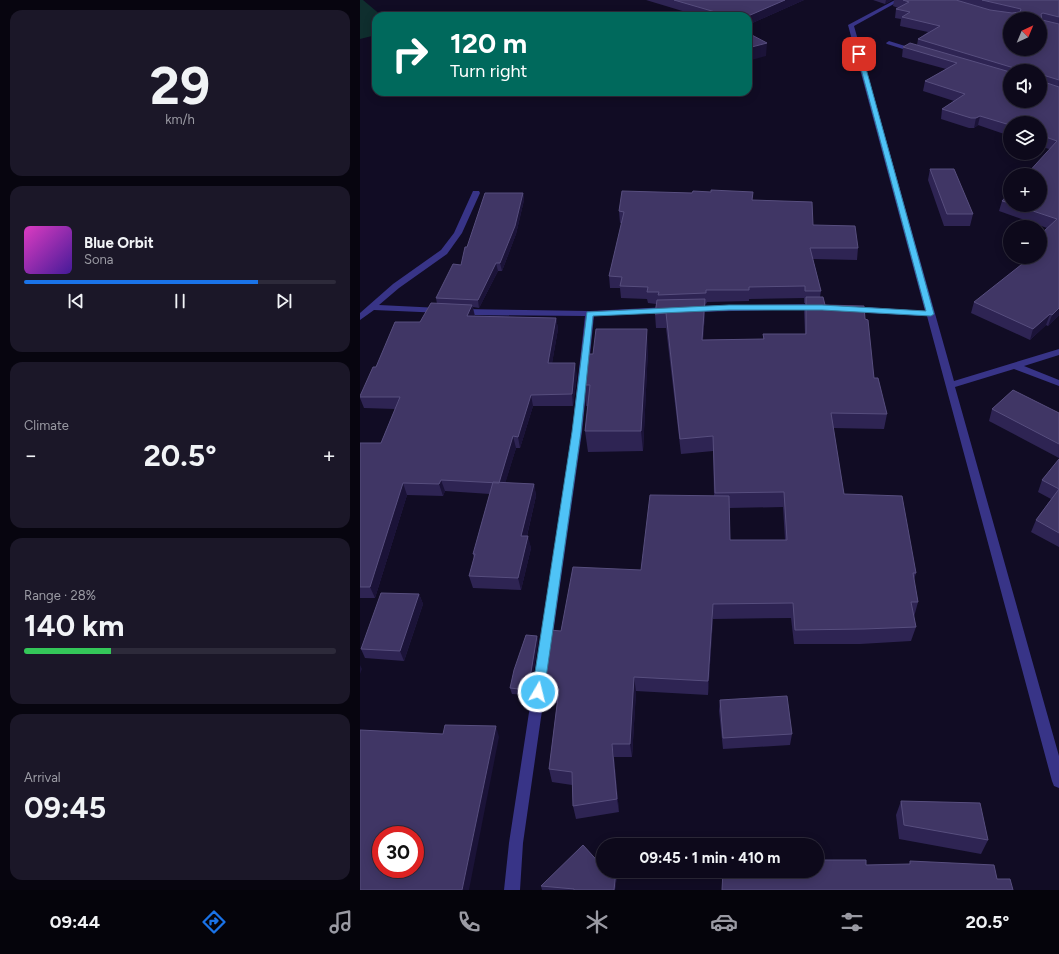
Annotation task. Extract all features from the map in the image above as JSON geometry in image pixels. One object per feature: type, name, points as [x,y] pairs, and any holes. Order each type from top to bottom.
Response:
[{"type":"street","points":[[899,0],[851,25],[1059,781]]},
{"type":"street","points":[[889,43],[925,54]]},
{"type":"street","points":[[360,317],[396,286],[444,252],[458,234],[476,193]]},
{"type":"street","points":[[372,307],[466,312],[590,314],[729,308],[822,307]]},
{"type":"street","points":[[846,309],[931,314]]},
{"type":"street","points":[[512,890],[516,843],[576,432],[590,314]]},
{"type":"street","points":[[950,385],[1059,352]]},
{"type":"street","points":[[1014,365],[1059,384]]},
{"type":"green space","points":[[360,0],[363,0],[377,12],[372,12],[372,36],[360,39]]},
{"type":"building","points":[[674,0],[785,0],[752,14],[752,12],[715,12]]},
{"type":"building","points":[[903,0],[956,0],[990,10],[1005,12],[1003,12],[1003,56],[1047,56],[1047,21],[1059,24],[1059,80],[1047,76],[1047,64],[1003,65],[918,39],[940,26],[902,17],[910,12],[896,9],[909,2]]},
{"type":"building","points":[[982,0],[1059,0],[1059,17],[1047,14],[1047,12],[1020,12],[1021,9]]},
{"type":"building","points":[[752,35],[767,43],[752,47]]},
{"type":"building","points":[[910,43],[1003,70],[1003,108],[1047,108],[1047,83],[1059,87],[1059,308],[1033,329],[974,302],[1022,264],[1047,264],[1047,228],[1057,219],[1036,212],[1047,212],[1047,168],[1032,168],[1040,160],[1047,160],[1047,152],[1057,141],[1047,137],[1047,116],[1003,116],[1003,123],[980,116],[971,118],[942,109],[965,94],[925,81],[957,63],[903,47]]},
{"type":"building","points":[[930,169],[954,169],[973,214],[947,214]]},
{"type":"building","points":[[711,190],[753,192],[752,200],[812,202],[813,225],[855,226],[858,248],[810,248],[821,291],[805,291],[805,286],[749,287],[749,290],[706,290],[706,293],[658,295],[659,292],[647,292],[648,287],[620,286],[622,277],[609,276],[624,212],[619,211],[622,191],[692,193],[693,191],[711,192]]},
{"type":"building","points":[[485,193],[523,193],[515,226],[500,263],[496,263],[478,300],[436,298],[453,264],[461,265],[465,247],[467,247]]},
{"type":"building","points":[[806,297],[823,297],[825,305],[864,306],[865,319],[868,320],[874,378],[878,378],[887,414],[831,413],[844,494],[902,496],[916,573],[913,573],[918,602],[911,602],[916,627],[795,630],[793,603],[713,604],[708,681],[634,677],[630,744],[612,744],[617,799],[573,806],[572,772],[549,769],[559,689],[541,689],[550,630],[561,631],[573,567],[641,570],[650,495],[729,496],[730,540],[787,540],[784,492],[715,493],[713,436],[680,439],[666,313],[655,314],[657,300],[705,299],[702,340],[764,339],[763,334],[806,334]]},
{"type":"building","points":[[431,303],[472,305],[467,316],[556,318],[548,363],[575,363],[572,394],[531,395],[518,437],[513,436],[499,483],[441,480],[439,484],[403,483],[370,587],[360,587],[360,443],[381,443],[400,397],[360,396],[373,367],[376,367],[395,322],[420,322]]},
{"type":"building","points":[[596,329],[647,329],[641,431],[585,431],[590,385],[584,385],[587,354],[593,354]]},
{"type":"building","points":[[1013,390],[1059,413],[1059,444],[992,409]]},
{"type":"building","points":[[1059,459],[1059,489],[1042,480]]},
{"type":"building","points":[[493,482],[534,484],[521,536],[528,536],[518,578],[469,576],[475,554],[473,554]]},
{"type":"building","points":[[1059,489],[1059,533],[1036,520]]},
{"type":"building","points":[[381,593],[419,594],[400,651],[361,649]]},
{"type":"building","points":[[526,635],[537,636],[528,690],[510,688],[514,670]]},
{"type":"building","points":[[787,696],[792,734],[723,738],[720,700]]},
{"type":"building","points":[[445,725],[496,726],[462,890],[360,890],[360,730],[443,734]]},
{"type":"building","points":[[901,801],[980,803],[988,840],[904,825]]},
{"type":"building","points":[[583,845],[596,859],[596,878],[615,878],[614,890],[574,890],[541,886]]},
{"type":"building","points":[[824,860],[866,860],[866,865],[910,864],[910,861],[994,865],[997,879],[1010,879],[1013,890],[722,890],[723,878],[824,878]]},
{"type":"route","points":[[538,692],[576,432],[590,314],[729,308],[822,307],[931,314],[859,54]]}]
